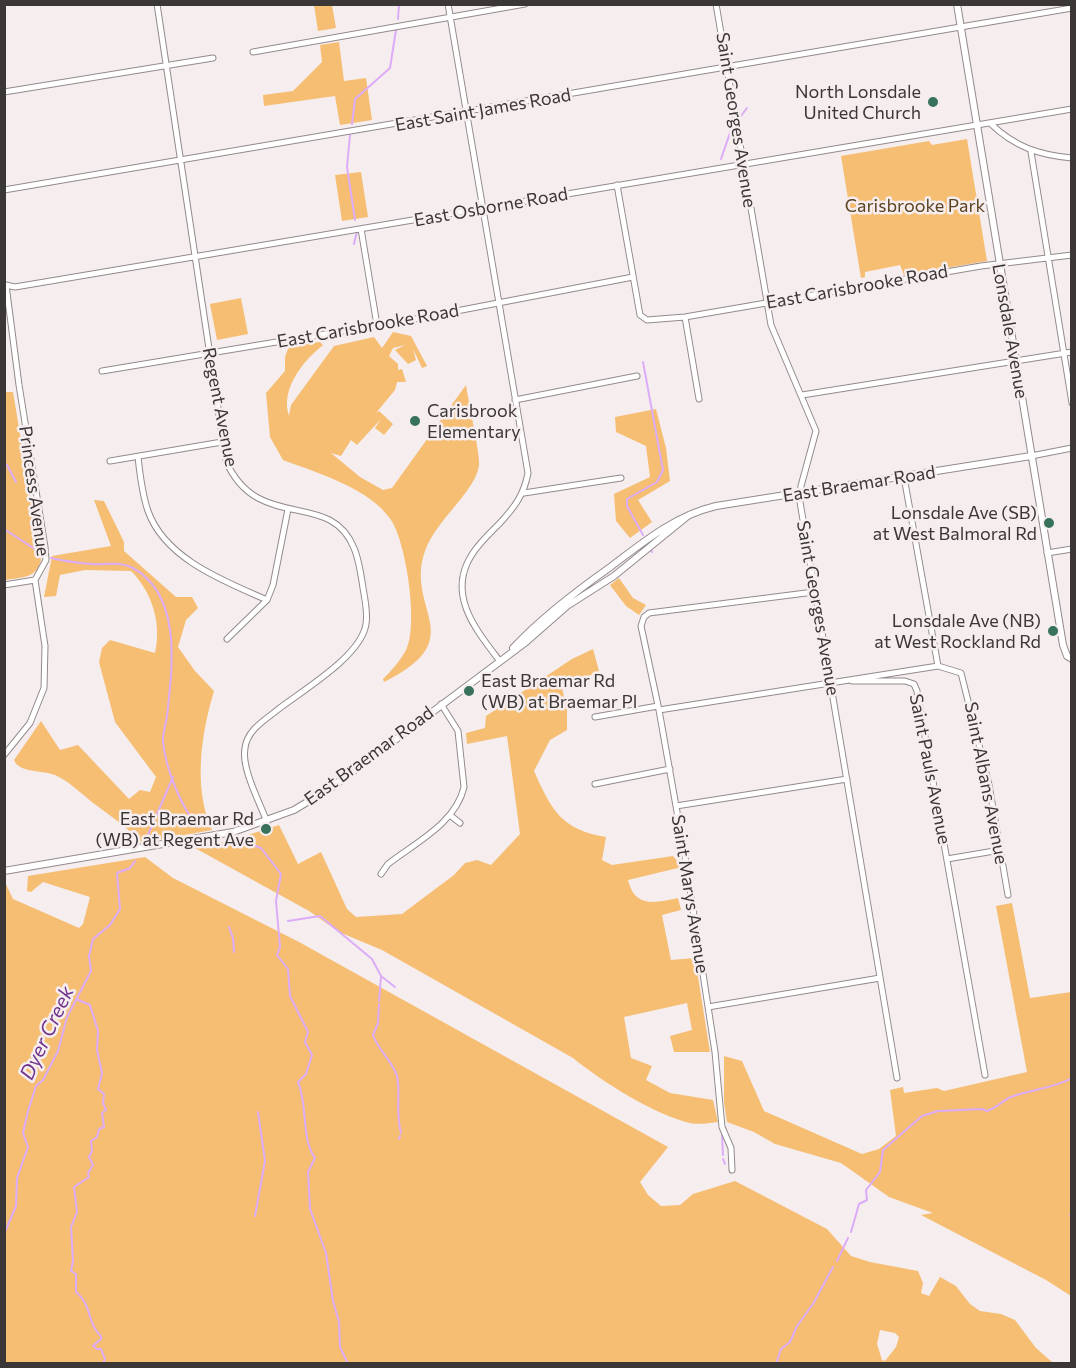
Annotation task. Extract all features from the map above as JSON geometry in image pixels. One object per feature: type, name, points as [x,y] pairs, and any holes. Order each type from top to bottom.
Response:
[{"type":"street","name":"Regent Avenue","points":[[157,4],[222,442],[233,478],[246,492],[266,504],[315,513],[332,520],[345,531],[360,567],[366,625],[354,651],[259,723],[246,741],[246,765],[267,822]]},
{"type":"street","points":[[448,4],[528,473],[524,493],[470,556],[462,585],[462,596],[469,618],[499,660]]},
{"type":"street","points":[[254,52],[525,4]]},
{"type":"street","name":"Saint Georges Avenue","points":[[716,4],[771,325],[816,431],[800,493],[814,592],[835,681],[847,779],[897,1078]]},
{"type":"street","name":"Lonsdale Avenue","points":[[957,4],[1047,553],[1064,650],[1069,658]]},
{"type":"street","name":"East Saint James Road","points":[[4,190],[1071,9]]},
{"type":"street","points":[[4,92],[213,58]]},
{"type":"street","name":"East Osborne Road","points":[[6,285],[15,287],[195,258],[1071,109]]},
{"type":"street","points":[[991,124],[1012,142],[1031,152],[1071,158]]},
{"type":"street","points":[[1031,152],[1071,403]]},
{"type":"street","points":[[617,185],[633,277]]},
{"type":"street","points":[[361,229],[377,325]]},
{"type":"street","name":"East Carisbrooke Road","points":[[102,371],[377,325],[633,277],[640,315],[644,319],[685,317],[999,264],[1071,255]]},
{"type":"street","name":"Princess Avenue","points":[[4,755],[30,723],[44,688],[45,646],[35,580],[41,573],[46,560],[6,285]]},
{"type":"street","points":[[685,317],[699,399]]},
{"type":"street","points":[[802,395],[1071,352]]},
{"type":"street","points":[[515,399],[637,375]]},
{"type":"street","points":[[111,461],[222,442]]},
{"type":"street","points":[[1031,456],[1071,448]]},
{"type":"street","name":"East Braemar Road","points":[[4,871],[233,832],[267,822],[320,795],[508,653],[526,642],[567,606],[614,576],[689,515],[716,506],[1031,456]]},
{"type":"street","points":[[138,457],[147,510],[157,529],[195,567],[267,600]]},
{"type":"street","points":[[595,717],[938,666],[904,477]]},
{"type":"street","points":[[524,493],[621,478]]},
{"type":"street","points":[[227,639],[267,600],[273,585],[288,508]]},
{"type":"street","points":[[1047,553],[1071,549]]},
{"type":"street","points":[[4,585],[35,580]]},
{"type":"street","name":"Saint Marys Avenue","points":[[732,1170],[731,1148],[722,1127],[708,1007],[670,769],[641,630],[644,617],[649,613],[699,605],[743,603],[814,592]]},
{"type":"street","name":"Saint Albans Avenue","points":[[938,666],[961,673],[989,785],[1008,895]]},
{"type":"street","name":"Saint Pauls Avenue","points":[[835,681],[904,681],[914,684],[985,1075]]},
{"type":"street","points":[[381,874],[388,864],[451,816],[460,802],[464,787],[458,731],[441,704]]},
{"type":"street","points":[[595,784],[670,769]]},
{"type":"street","points":[[676,806],[847,779]]},
{"type":"street","points":[[451,816],[460,823]]},
{"type":"street","name":"Saint Pauls Avenue","points":[[947,859],[1000,850]]},
{"type":"street","points":[[708,1007],[880,978]]},
{"type":"green space","points":[[314,5],[332,5],[336,28],[318,31]]},
{"type":"green space","points":[[339,42],[344,81],[366,78],[372,120],[340,125],[335,96],[264,106],[263,95],[293,91],[322,62],[320,45]]},
{"type":"green space","name":"Carisbrooke Park","points":[[967,139],[987,261],[904,275],[900,265],[865,272],[865,277],[861,278],[841,156],[929,141],[932,145]]},
{"type":"green space","points":[[361,172],[368,217],[342,221],[335,175]]},
{"type":"green space","points":[[241,298],[248,334],[217,340],[210,304]]},
{"type":"green space","points":[[393,332],[411,336],[427,366],[422,368],[413,349],[416,360],[408,364],[395,350],[405,345],[393,348],[389,356],[398,364],[398,370],[402,369],[406,382],[397,382],[395,390],[376,413],[379,411],[393,424],[384,435],[375,428],[381,419],[357,445],[351,440],[341,456],[331,453],[360,477],[383,490],[392,488],[466,385],[479,466],[470,486],[437,528],[425,551],[421,572],[422,590],[430,622],[431,637],[425,651],[410,666],[384,682],[383,679],[406,650],[410,638],[409,584],[402,546],[396,531],[382,509],[357,490],[283,460],[270,437],[266,393],[285,371],[285,357],[289,346],[320,342],[323,345],[295,376],[288,396],[289,416],[291,405],[334,346],[374,337],[382,348]]},
{"type":"green space","points":[[4,392],[13,392],[41,560],[32,574],[5,580]]},
{"type":"green space","points":[[656,409],[666,448],[670,481],[638,500],[652,522],[630,538],[616,521],[614,494],[650,477],[646,446],[616,432],[615,417]]},
{"type":"green space","points":[[94,500],[104,501],[124,542],[124,551],[176,597],[192,597],[198,608],[186,620],[178,647],[195,671],[214,691],[201,761],[202,797],[212,830],[142,843],[66,781],[50,773],[21,767],[14,760],[41,721],[60,750],[78,745],[129,799],[140,790],[150,792],[156,777],[115,722],[99,662],[102,648],[110,640],[155,653],[156,619],[145,588],[131,571],[85,570],[60,575],[56,596],[44,597],[52,556],[111,546]]},
{"type":"green space","points":[[619,578],[633,598],[646,605],[639,615],[626,606],[610,585]]},
{"type":"green space","points":[[593,649],[599,671],[562,688],[567,710],[567,730],[550,740],[534,771],[552,807],[560,816],[578,829],[606,837],[602,860],[612,865],[673,856],[682,867],[628,880],[635,895],[641,899],[653,902],[678,898],[681,910],[662,915],[671,960],[695,958],[710,1052],[674,1052],[670,1036],[692,1030],[687,1003],[624,1017],[631,1058],[652,1066],[646,1080],[670,1093],[713,1100],[718,1122],[690,1123],[645,1105],[613,1087],[573,1058],[382,950],[339,932],[309,911],[195,848],[232,840],[279,825],[298,864],[321,852],[347,909],[356,917],[402,914],[454,875],[465,863],[477,860],[491,865],[520,834],[507,736],[467,744],[466,733],[485,728],[486,716],[572,659]]},
{"type":"green space","points":[[145,857],[173,878],[299,942],[668,1147],[640,1182],[648,1195],[661,1206],[680,1205],[693,1194],[735,1181],[827,1229],[851,1256],[918,1271],[923,1283],[921,1293],[929,1296],[940,1277],[956,1286],[970,1304],[980,1311],[1001,1314],[1015,1320],[1036,1348],[1053,1363],[5,1363],[5,882],[13,899],[79,928],[83,924],[90,897],[43,882],[31,892],[27,891],[28,876]],"holes":[[[880,1330],[895,1333],[899,1337],[896,1347],[885,1361],[882,1360],[877,1344]]]},
{"type":"green space","points":[[1012,903],[1030,998],[1071,992],[1071,1296],[1046,1280],[921,1215],[933,1213],[889,1197],[841,1163],[775,1144],[754,1132],[727,1122],[724,1102],[724,1056],[742,1061],[764,1111],[862,1154],[879,1149],[896,1136],[890,1090],[903,1087],[904,1093],[937,1088],[944,1091],[1027,1072],[996,906]]},
{"type":"waterway","points":[[398,19],[399,4]]},
{"type":"waterway","points":[[352,124],[355,99],[390,68],[396,30]]},
{"type":"waterway","points":[[741,116],[747,108]]},
{"type":"waterway","points":[[721,159],[732,127]]},
{"type":"waterway","points":[[350,135],[347,167],[355,220]]},
{"type":"waterway","points":[[354,244],[357,231]]},
{"type":"waterway","points":[[643,362],[663,470],[657,482],[627,499],[627,506],[643,535]]},
{"type":"waterway","points":[[4,464],[7,465],[16,482]]},
{"type":"waterway","points":[[4,529],[41,553]]},
{"type":"waterway","points":[[51,558],[128,566],[149,580],[160,596],[167,615],[172,656],[163,743],[171,776],[180,798],[198,827]]},
{"type":"waterway","points":[[147,837],[173,777]]},
{"type":"waterway","points":[[247,839],[250,844],[261,848],[281,874],[276,901],[280,947],[277,955],[288,969],[290,996],[308,1032],[305,1042],[312,1055],[306,1074],[298,1082],[308,1141],[315,1158],[308,1172],[310,1209],[326,1253],[333,1301],[339,1322],[340,1347],[348,1364]]},
{"type":"waterway","name":"Dyer Creek","points":[[4,1234],[16,1206],[17,1178],[28,1147],[23,1133],[36,1086],[43,1080],[58,1051],[67,1017],[91,971],[89,956],[93,939],[110,925],[120,909],[117,873],[130,868],[135,861]]},
{"type":"waterway","points":[[288,921],[320,916],[372,959],[381,976],[395,987]]},
{"type":"waterway","points":[[229,927],[234,952]]},
{"type":"waterway","points":[[379,1001],[381,977]]},
{"type":"waterway","points":[[76,999],[90,1005],[98,1031],[97,1050],[102,1073],[98,1089],[104,1094],[103,1103],[106,1110],[102,1113],[104,1127],[99,1129],[97,1137],[91,1141],[92,1151],[89,1157],[93,1165],[88,1173],[89,1177],[74,1187],[77,1212],[71,1227],[73,1261],[71,1271],[76,1274],[76,1292],[85,1302],[93,1326],[101,1336],[101,1339],[93,1346],[101,1349],[105,1359],[103,1364]]},
{"type":"waterway","points":[[379,1004],[378,1023],[373,1035],[397,1076],[398,1117],[401,1133]]},
{"type":"waterway","points":[[851,1232],[859,1204],[867,1200],[866,1190],[880,1172],[883,1150],[922,1116],[938,1111],[982,1109],[987,1111],[1011,1097],[1072,1078]]},
{"type":"waterway","points":[[255,1216],[265,1161],[258,1112]]},
{"type":"waterway","points":[[722,1134],[723,1155]]},
{"type":"waterway","points":[[723,1159],[725,1164]]},
{"type":"waterway","points":[[837,1261],[848,1238]]},
{"type":"waterway","points":[[776,1364],[781,1349],[790,1342],[797,1326],[813,1304],[833,1267]]},
{"type":"place","name":"North Lonsdale United Church","points":[[933,102]]},
{"type":"place","name":"Carisbrook Elementary","points":[[415,421]]},
{"type":"place","name":"Lonsdale Ave (SB) at West Balmoral Rd","points":[[1049,523]]},
{"type":"place","name":"Lonsdale Ave (NB) at West Rockland Rd","points":[[1053,631]]},
{"type":"place","name":"East Braemar Rd (WB) at Braemar Pl","points":[[469,691]]},
{"type":"place","name":"East Braemar Rd (WB) at Regent Ave","points":[[266,829]]}]
